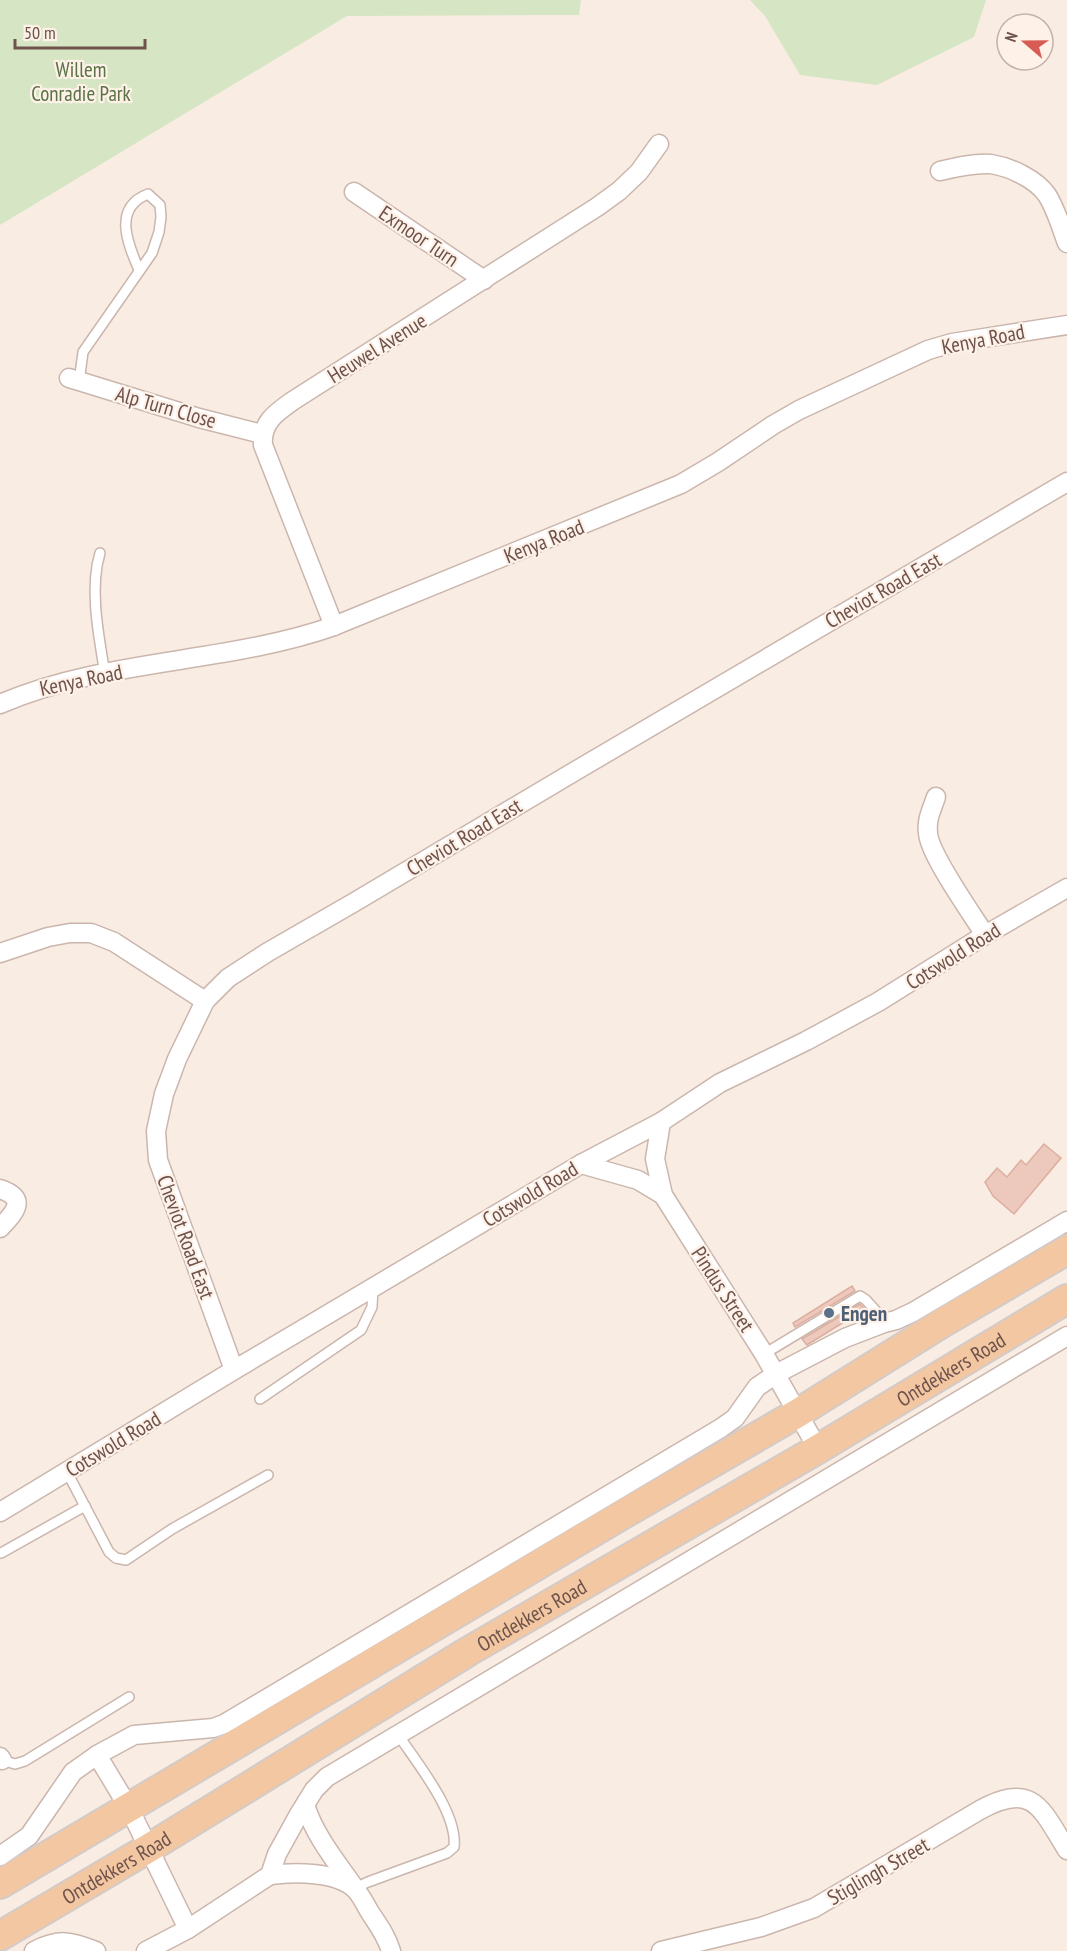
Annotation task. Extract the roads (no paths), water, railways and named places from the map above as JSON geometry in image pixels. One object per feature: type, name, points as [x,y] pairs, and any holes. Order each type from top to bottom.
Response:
[{"type":"main road","name":"Ontdekkers Road","points":[[0,1884],[625,1513],[798,1413],[942,1323],[1067,1250]]},
{"type":"main road","name":"Ontdekkers Road","points":[[0,1936],[149,1848],[469,1651],[818,1449],[1067,1299]]},
{"type":"street","name":"Heuwel Avenue","points":[[262,434],[279,411],[294,400],[619,192],[639,172],[659,144]]},
{"type":"street","points":[[940,171],[969,165],[992,165],[1017,172],[1030,180],[1047,196],[1062,216],[1067,243]]},
{"type":"street","name":"Exmoor Turn","points":[[354,192],[484,280]]},
{"type":"street","name":"Kenya Road","points":[[0,704],[51,685],[282,642],[334,626],[681,484],[799,410],[928,350],[963,341],[1067,325]]},
{"type":"street","name":"Alp Turn Close","points":[[74,380],[198,418],[262,434]]},
{"type":"street","points":[[262,434],[263,445],[334,626]]},
{"type":"street","name":"Cheviot Road East","points":[[234,1370],[158,1160],[156,1131],[164,1094],[177,1059],[205,1001],[228,978],[268,952],[1067,482]]},
{"type":"street","points":[[936,797],[927,822],[928,836],[935,855],[986,935]]},
{"type":"street","name":"Cotswold Road","points":[[0,1512],[581,1164],[661,1122],[720,1083],[806,1041],[878,1002],[1067,888]]},
{"type":"street","points":[[0,953],[48,937],[70,933],[91,933],[114,942],[205,1001]]},
{"type":"street","name":"Pindus Street","points":[[661,1122],[655,1159],[663,1195],[764,1354],[818,1449]]},
{"type":"street","points":[[581,1164],[638,1180],[663,1195]]},
{"type":"street","points":[[0,1189],[13,1195],[16,1201],[15,1212],[0,1228]]},
{"type":"street","points":[[0,1856],[29,1836],[73,1772],[97,1755],[134,1736],[213,1728],[224,1724],[721,1428],[735,1418],[757,1387],[776,1374],[845,1338],[913,1312],[1067,1221]]},
{"type":"street","name":"Ontdekkers Road","points":[[270,1875],[277,1854],[305,1805],[314,1790],[327,1777],[1067,1336]]},
{"type":"street","name":"Ontdekkers Road","points":[[97,1755],[129,1808]]},
{"type":"street","name":"Stiglingh Street","points":[[661,1951],[761,1927],[814,1908],[980,1810],[1002,1800],[1021,1798],[1032,1801],[1041,1808],[1067,1850]]},
{"type":"street","points":[[305,1805],[311,1824],[382,1930],[391,1951]]},
{"type":"street","points":[[129,1808],[188,1929]]},
{"type":"street","points":[[146,1951],[188,1929],[270,1875],[317,1874],[355,1888]]},
{"type":"street","points":[[34,1951],[45,1945],[64,1942],[71,1942],[96,1951]]},
{"type":"lane","points":[[74,380],[83,352],[152,253],[161,217],[160,205],[148,194],[133,203],[126,217],[125,229],[129,247],[140,270]]},
{"type":"lane","points":[[100,553],[96,564],[97,629],[105,674]]},
{"type":"lane","points":[[260,1399],[361,1330],[372,1307],[373,1287]]},
{"type":"lane","points":[[764,1354],[860,1296],[886,1322]]},
{"type":"lane","points":[[67,1472],[110,1552],[116,1558],[126,1560],[171,1529],[268,1475]]},
{"type":"lane","points":[[1,1553],[85,1506]]},
{"type":"lane","points":[[1,1758],[15,1764],[25,1761],[129,1697]]},
{"type":"lane","points":[[355,1888],[447,1853],[454,1847],[455,1840],[448,1816],[437,1792],[399,1736]]},
{"type":"place","name":"Engen","points":[[829,1313]]},
{"type":"park label","name":"Willem Conradie Park","points":[[81,81]]}]
